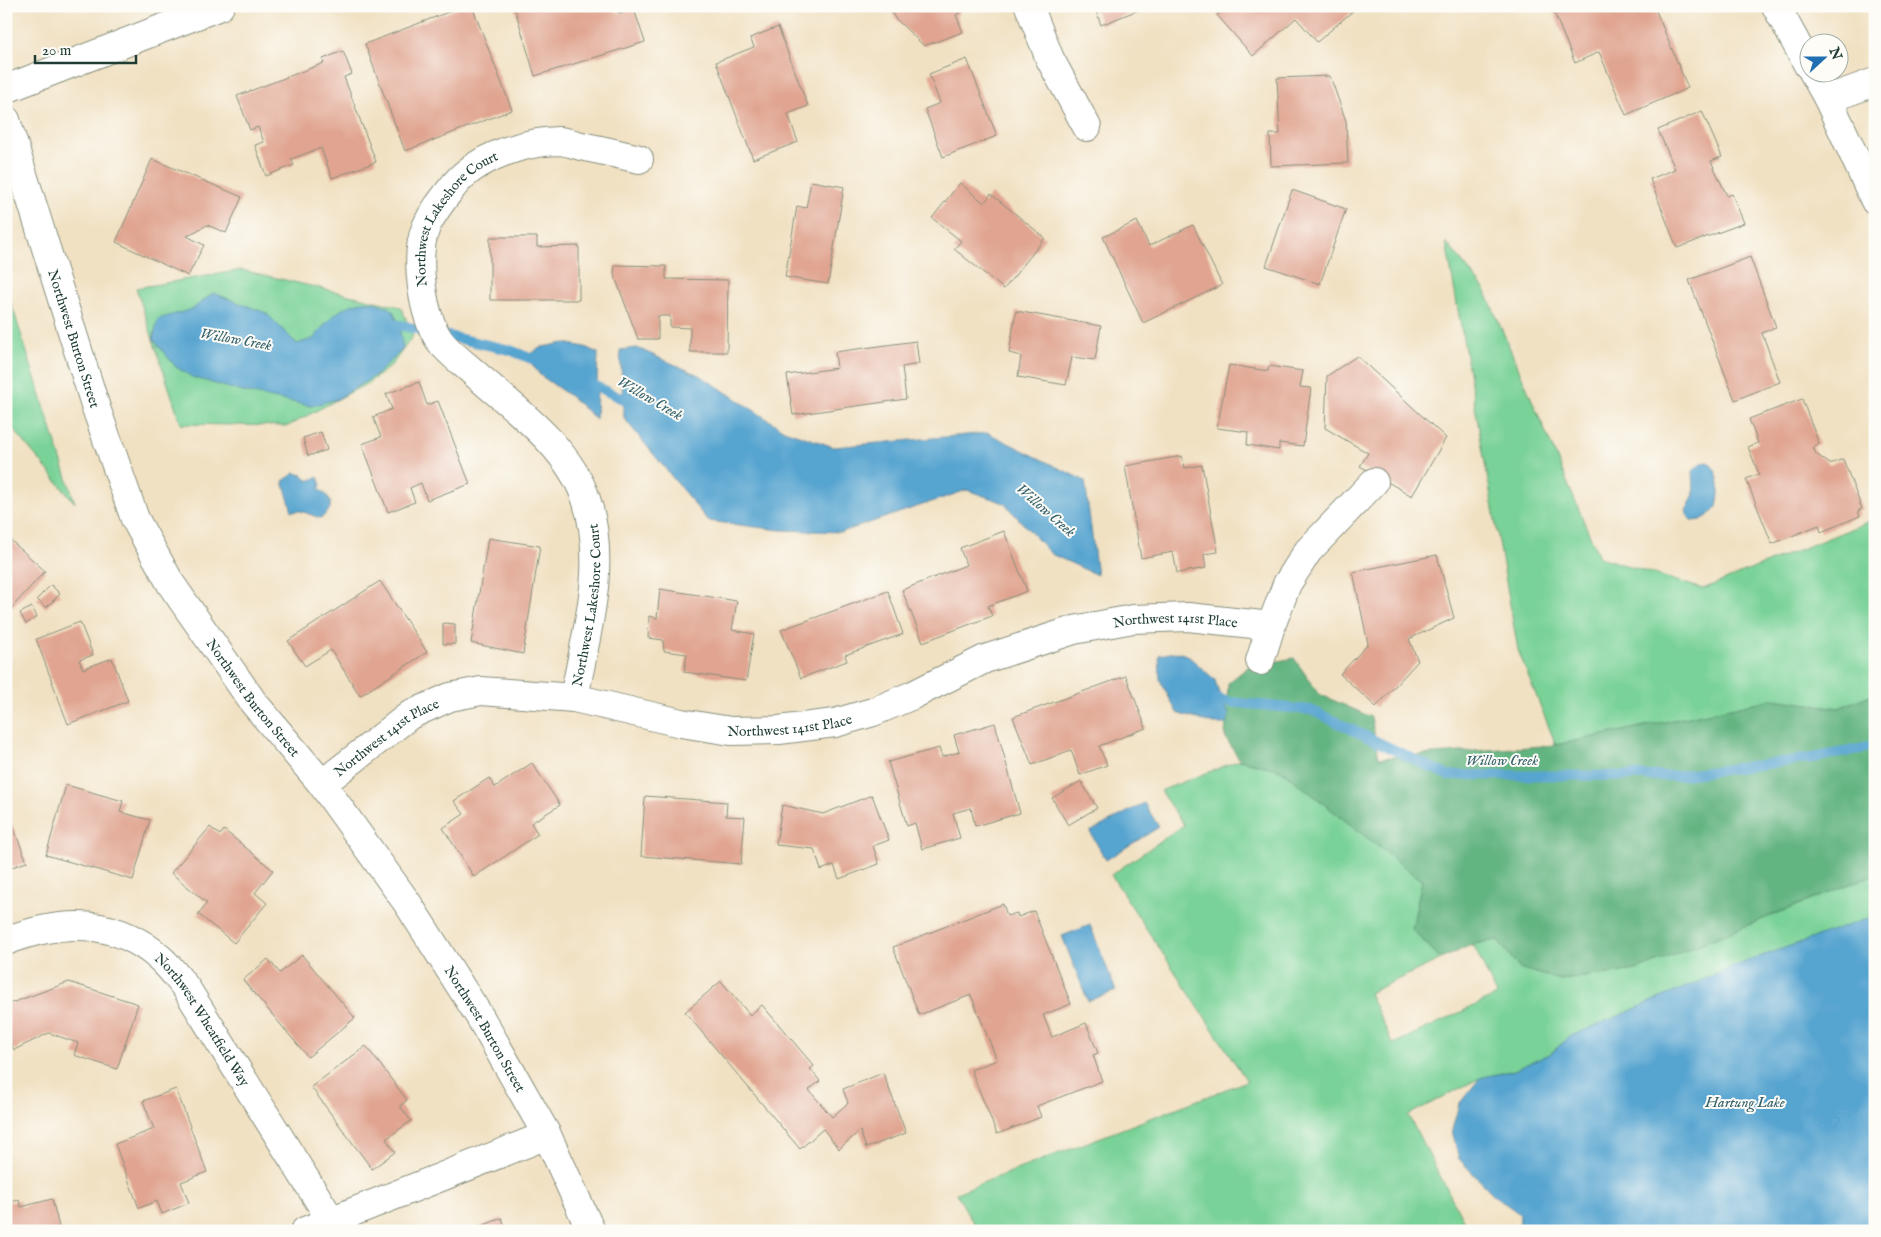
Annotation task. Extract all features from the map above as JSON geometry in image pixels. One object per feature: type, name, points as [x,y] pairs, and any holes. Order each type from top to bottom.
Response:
[{"type":"street","points":[[6,89],[220,6]]},
{"type":"street","points":[[1029,6],[1050,59],[1087,127]]},
{"type":"street","points":[[1776,6],[1798,47]]},
{"type":"street","points":[[1819,82],[1875,201]]},
{"type":"street","points":[[1828,99],[1875,82]]},
{"type":"street","name":"Northwest Burton Street","points":[[6,120],[99,416],[135,519],[171,584],[248,694],[322,784],[408,904],[480,1016],[546,1135],[590,1231]]},
{"type":"street","name":"Northwest Lakeshore Court","points":[[574,698],[596,580],[594,529],[586,498],[571,469],[549,441],[440,342],[422,289],[420,260],[425,228],[437,206],[457,181],[482,162],[515,148],[559,140],[639,159]]},
{"type":"street","points":[[1260,661],[1287,584],[1308,551],[1374,482]]},
{"type":"street","name":"Northwest 141st Place","points":[[322,784],[410,714],[450,697],[481,691],[574,698],[681,723],[732,731],[779,730],[836,723],[872,712],[913,696],[985,659],[1074,630],[1133,619],[1188,617],[1271,626]]},
{"type":"street","name":"Northwest Wheatfield Way","points":[[6,941],[49,927],[72,924],[100,927],[133,939],[160,958],[186,988],[331,1220]]},
{"type":"street","points":[[304,1231],[546,1135]]},
{"type":"green space","points":[[1446,242],[1485,290],[1599,557],[1703,589],[1875,519],[1875,693],[1839,708],[1773,699],[1556,745],[1518,650]]},
{"type":"green space","points":[[242,270],[401,307],[413,336],[391,366],[368,383],[288,426],[181,424],[136,288]]},
{"type":"green space","points":[[6,287],[75,503],[6,420]]},
{"type":"green space","points":[[1294,658],[1319,694],[1371,717],[1379,758],[1556,745],[1773,699],[1839,708],[1875,693],[1875,874],[1636,970],[1561,980],[1519,968],[1498,940],[1473,944],[1441,959],[1412,929],[1422,881],[1281,770],[1240,760],[1225,737],[1228,683],[1248,667]]},
{"type":"green space","points":[[1240,760],[1281,770],[1422,881],[1412,929],[1441,959],[1369,993],[1393,1044],[1497,995],[1473,944],[1498,940],[1519,968],[1561,980],[1636,970],[1875,874],[1875,917],[1571,1036],[1550,1054],[1515,1070],[1480,1078],[1408,1115],[1469,1231],[978,1231],[956,1193],[1247,1081],[1111,875],[1184,825],[1160,791]]},
{"type":"water","points":[[213,293],[266,313],[297,344],[315,338],[331,318],[345,308],[362,302],[377,303],[393,310],[399,325],[403,349],[376,375],[337,399],[311,406],[243,392],[192,377],[176,367],[153,339],[158,319],[193,309]]},
{"type":"water","points":[[564,343],[585,347],[598,353],[596,419],[571,397],[540,375],[526,356],[542,347]]},
{"type":"water","points":[[637,348],[701,376],[784,430],[834,447],[988,433],[1085,481],[1097,575],[1051,554],[1004,503],[967,490],[842,532],[780,530],[708,521],[624,418],[620,350]]},
{"type":"water","points":[[1708,462],[1718,477],[1719,495],[1717,507],[1705,518],[1696,521],[1688,517],[1686,511],[1694,494],[1693,471],[1702,463]]},
{"type":"water","points":[[295,473],[303,475],[308,481],[318,477],[321,485],[319,489],[327,496],[330,503],[328,511],[320,518],[301,511],[292,511],[283,481]]},
{"type":"water","points":[[1176,652],[1187,655],[1215,680],[1221,700],[1229,714],[1227,724],[1214,724],[1177,713],[1160,680],[1159,655]]},
{"type":"water","points":[[1144,803],[1159,827],[1106,860],[1090,832]]},
{"type":"water","name":"Hartung Lake","points":[[1875,916],[1875,1231],[1519,1231],[1520,1214],[1496,1197],[1459,1159],[1452,1130],[1459,1104],[1480,1078],[1515,1070],[1550,1054],[1571,1036],[1745,962]]},
{"type":"water","points":[[1090,925],[1116,991],[1088,1001],[1062,936]]},
{"type":"building","points":[[464,6],[472,6],[512,110],[405,151],[365,44]]},
{"type":"building","points":[[514,6],[609,6],[619,13],[634,9],[645,42],[535,76]]},
{"type":"building","points":[[890,6],[958,6],[960,13],[956,15],[963,32],[924,46],[894,17]]},
{"type":"building","points":[[1094,6],[1148,6],[1101,25]]},
{"type":"building","points":[[1227,6],[1351,6],[1354,10],[1317,42],[1296,18],[1253,56],[1217,15]]},
{"type":"building","points":[[1563,6],[1654,6],[1688,88],[1626,115],[1599,52],[1575,63],[1553,10]]},
{"type":"building","points":[[778,27],[808,106],[788,114],[798,142],[753,159],[716,62],[754,47],[750,38]]},
{"type":"building","points":[[343,51],[352,74],[344,77],[376,162],[332,178],[321,148],[291,159],[294,165],[266,176],[255,145],[264,142],[258,127],[250,130],[237,96],[324,63],[323,59]]},
{"type":"building","points":[[967,59],[997,136],[943,157],[925,109],[940,103],[929,74]]},
{"type":"building","points":[[1330,76],[1346,121],[1348,163],[1271,166],[1270,134],[1280,134],[1277,78]]},
{"type":"building","points":[[1702,111],[1722,157],[1711,161],[1727,196],[1732,194],[1744,223],[1677,248],[1650,179],[1675,169],[1658,130]]},
{"type":"building","points":[[152,159],[242,197],[226,233],[207,225],[187,236],[204,245],[188,276],[116,242]]},
{"type":"building","points":[[811,181],[844,187],[828,284],[785,277],[797,206],[806,208]]},
{"type":"building","points":[[960,183],[984,203],[991,194],[1045,238],[1004,289],[954,249],[961,241],[932,218]]},
{"type":"building","points":[[1292,190],[1346,209],[1320,284],[1266,266]]},
{"type":"building","points":[[1137,221],[1149,246],[1193,225],[1222,285],[1143,323],[1103,237]]},
{"type":"building","points":[[490,237],[537,237],[537,247],[579,246],[579,300],[490,300]]},
{"type":"building","points":[[1750,257],[1776,327],[1762,333],[1780,382],[1735,400],[1689,280]]},
{"type":"building","points":[[615,265],[666,266],[666,279],[728,280],[727,352],[690,352],[690,328],[670,327],[670,316],[658,316],[658,339],[638,339],[614,274]]},
{"type":"building","points":[[1016,311],[1101,326],[1095,360],[1072,357],[1066,385],[1018,377],[1021,356],[1009,353]]},
{"type":"building","points":[[916,341],[919,364],[902,367],[906,399],[793,415],[787,375],[837,368],[835,352]]},
{"type":"building","points":[[1357,356],[1446,438],[1412,496],[1360,466],[1368,453],[1325,428],[1327,376]]},
{"type":"building","points":[[1229,365],[1268,371],[1269,366],[1303,371],[1300,387],[1311,388],[1303,446],[1279,443],[1279,450],[1247,445],[1248,432],[1217,428]]},
{"type":"building","points":[[419,382],[427,405],[438,401],[470,484],[427,500],[421,483],[410,488],[415,502],[388,512],[362,444],[381,437],[373,417],[392,409],[386,394]]},
{"type":"building","points":[[1802,399],[1819,444],[1813,447],[1816,454],[1830,464],[1843,459],[1862,509],[1858,511],[1860,516],[1821,532],[1819,525],[1772,544],[1746,479],[1759,474],[1748,447],[1758,443],[1749,419]]},
{"type":"building","points":[[321,432],[327,450],[308,456],[303,438]]},
{"type":"building","points":[[1182,456],[1185,468],[1202,465],[1218,552],[1204,554],[1206,568],[1177,573],[1173,552],[1141,558],[1125,466]]},
{"type":"building","points":[[1004,531],[1027,591],[988,606],[992,616],[923,642],[902,590],[966,565],[960,548]]},
{"type":"building","points":[[6,536],[45,571],[6,614]]},
{"type":"building","points":[[488,538],[540,546],[523,654],[471,643]]},
{"type":"building","points":[[1437,555],[1454,618],[1409,639],[1418,661],[1376,707],[1340,674],[1368,644],[1353,572]]},
{"type":"building","points":[[380,581],[427,652],[360,696],[331,650],[305,666],[288,641]]},
{"type":"building","points":[[51,585],[60,594],[46,608],[37,599]]},
{"type":"building","points":[[660,589],[737,601],[732,630],[754,634],[746,681],[684,672],[687,654],[664,651],[663,640],[648,638],[649,616],[657,618]]},
{"type":"building","points":[[888,591],[903,634],[845,655],[847,661],[801,678],[781,630]]},
{"type":"building","points":[[32,607],[37,617],[26,624],[20,613]]},
{"type":"building","points":[[80,622],[93,655],[79,660],[83,669],[112,658],[128,701],[68,724],[36,639]]},
{"type":"building","points":[[443,623],[455,624],[455,644],[443,644]]},
{"type":"building","points":[[1126,676],[1146,728],[1099,746],[1107,765],[1080,775],[1071,750],[1032,765],[1013,717]]},
{"type":"building","points":[[995,723],[1020,813],[975,826],[971,808],[953,813],[960,838],[922,849],[915,823],[907,826],[888,762],[939,748],[942,757],[959,752],[954,735]]},
{"type":"building","points":[[532,763],[560,805],[531,823],[538,834],[474,877],[443,828],[464,814],[454,801],[489,778],[495,787]]},
{"type":"building","points":[[1081,781],[1097,808],[1068,825],[1052,798]]},
{"type":"building","points":[[66,785],[123,801],[120,812],[150,820],[133,880],[46,855]]},
{"type":"building","points":[[872,795],[889,840],[873,846],[879,864],[839,879],[834,865],[821,870],[814,849],[776,845],[782,805],[823,814]]},
{"type":"building","points":[[645,796],[727,802],[726,816],[745,817],[741,864],[641,856]]},
{"type":"building","points":[[12,824],[27,862],[6,869],[6,827]]},
{"type":"building","points":[[210,827],[220,835],[224,830],[273,870],[255,893],[267,903],[234,943],[198,914],[207,903],[171,873]]},
{"type":"building","points":[[1003,904],[1007,916],[1017,913],[1018,917],[1034,911],[1071,1004],[1043,1015],[1052,1037],[1086,1023],[1098,1053],[1093,1055],[1102,1081],[1037,1106],[1041,1117],[997,1134],[971,1070],[997,1060],[971,995],[919,1015],[893,947]]},
{"type":"building","points":[[302,955],[355,1018],[308,1057],[243,980],[268,959],[280,973]]},
{"type":"building","points":[[721,981],[750,1015],[762,1005],[814,1066],[810,1069],[820,1081],[809,1090],[832,1117],[848,1103],[843,1089],[883,1073],[906,1133],[866,1148],[860,1131],[839,1149],[823,1129],[800,1149],[685,1012]]},
{"type":"building","points":[[69,982],[138,1004],[117,1069],[74,1055],[78,1043],[49,1033],[14,1050],[6,1033],[6,1005]]},
{"type":"building","points":[[366,1046],[407,1100],[400,1106],[411,1121],[386,1139],[395,1152],[372,1169],[311,1087]]},
{"type":"building","points":[[176,1089],[207,1172],[181,1182],[189,1203],[162,1214],[157,1201],[139,1208],[115,1144],[154,1129],[143,1101]]},
{"type":"building","points":[[52,1199],[60,1231],[6,1231],[6,1203],[19,1200],[21,1207]]},
{"type":"building","points":[[502,1218],[506,1231],[469,1231]]},
{"type":"waterway","name":"Willow Creek","points":[[387,330],[399,325],[510,350],[537,361]]},
{"type":"waterway","name":"Willow Creek","points":[[585,381],[633,404]]},
{"type":"waterway","name":"Willow Creek","points":[[1209,695],[1228,702],[1311,710],[1447,775],[1677,776],[1813,758],[1875,746]]}]
